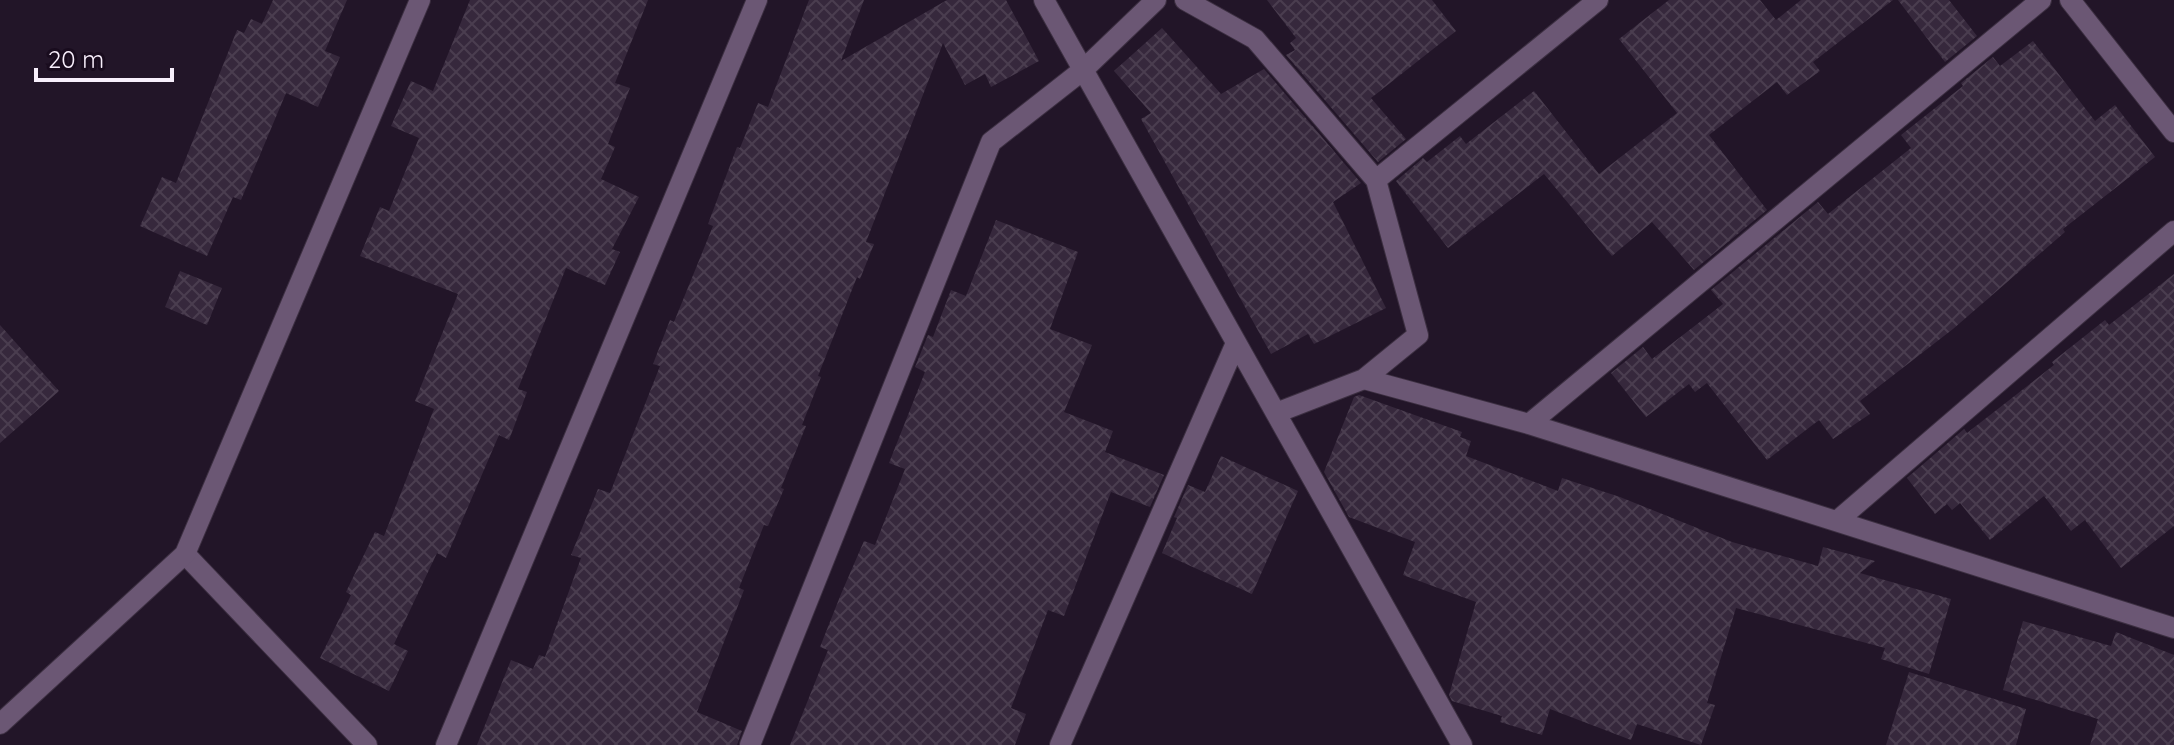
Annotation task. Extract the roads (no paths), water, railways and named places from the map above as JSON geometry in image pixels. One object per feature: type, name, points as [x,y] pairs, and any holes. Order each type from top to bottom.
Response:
[{"type":"street","points":[[0,724],[185,554],[420,0]]},
{"type":"street","points":[[446,745],[757,0]]},
{"type":"street","points":[[1044,0],[1462,745]]},
{"type":"street","points":[[750,745],[991,142],[1083,70],[1156,0]]},
{"type":"street","points":[[1185,0],[1255,39],[1376,180],[1418,335],[1364,379],[1276,413]]},
{"type":"street","points":[[1376,180],[1598,0]]},
{"type":"street","points":[[1529,424],[2041,0]]},
{"type":"street","points":[[2070,0],[2174,132]]},
{"type":"street","points":[[1837,521],[2174,231]]},
{"type":"street","points":[[1060,745],[1236,343]]},
{"type":"street","points":[[1364,379],[1529,424],[2174,628]]},
{"type":"street","points":[[185,554],[367,745]]}]
